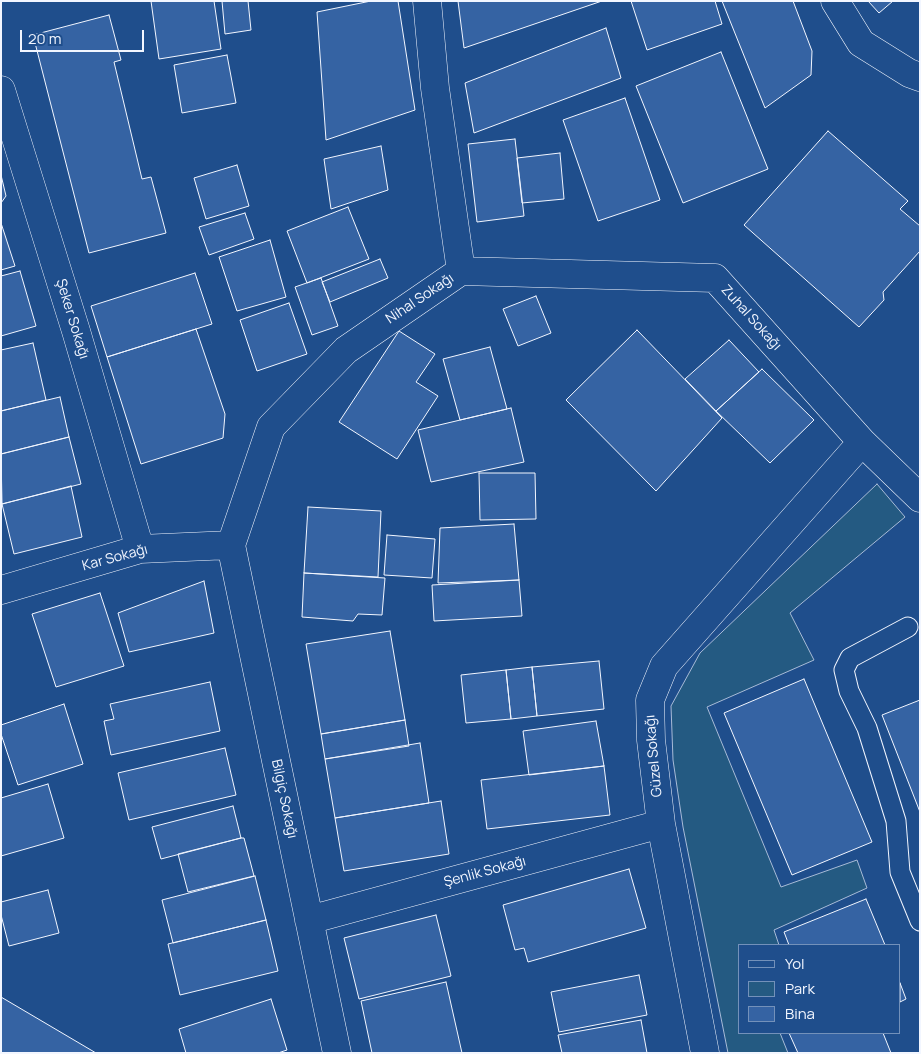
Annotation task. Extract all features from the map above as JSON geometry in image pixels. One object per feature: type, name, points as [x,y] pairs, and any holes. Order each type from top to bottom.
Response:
[{"type":"street","name":"Nihal Sokağı","points":[[231,545],[271,427],[346,350],[461,271],[435,88],[427,1]]},
{"type":"street","points":[[835,1],[861,43],[908,73],[920,77]]},
{"type":"street","name":"Şeker Sokağı","points":[[1,90],[76,331],[140,549]]},
{"type":"street","name":"Zuhal Sokağı","points":[[461,271],[715,278],[862,442],[920,498]]},
{"type":"street","name":"Güzel Sokağı","points":[[705,1053],[661,824],[652,740],[650,700],[664,666],[862,442]]},
{"type":"street","name":"Kar Sokağı","points":[[1,590],[140,549],[231,545]]},
{"type":"street","name":"Bilgiç Sokağı","points":[[231,545],[337,1053]]},
{"type":"street","name":"Şenlik Sokağı","points":[[309,920],[661,824]]},
{"type":"lane","points":[[908,627],[850,658],[844,670],[849,691],[867,728],[896,821],[900,872],[920,921]]},
{"type":"green space","points":[[877,484],[905,517],[790,613],[814,660],[707,707],[781,887],[857,860],[867,888],[774,930],[779,944],[738,944],[738,1034],[780,1034],[788,1053],[728,1053],[683,827],[673,760],[671,706],[700,653]]},
{"type":"building","points":[[151,1],[214,1],[221,49],[159,59]]},
{"type":"building","points":[[222,1],[248,1],[251,30],[225,34]]},
{"type":"building","points":[[371,1],[398,1],[415,110],[326,140],[317,12]]},
{"type":"building","points":[[458,1],[602,1],[464,48]]},
{"type":"building","points":[[631,1],[715,1],[722,24],[647,50]]},
{"type":"building","points":[[722,1],[793,1],[812,51],[811,75],[765,108]]},
{"type":"building","points":[[868,1],[893,1],[879,13]]},
{"type":"building","points":[[109,15],[121,60],[114,62],[142,179],[151,177],[166,233],[89,253],[33,35]]},
{"type":"building","points":[[606,28],[621,78],[474,133],[465,83]]},
{"type":"building","points":[[721,52],[768,169],[683,203],[636,86]]},
{"type":"building","points":[[227,55],[236,103],[182,113],[174,65]]},
{"type":"building","points":[[625,98],[660,200],[598,221],[563,120]]},
{"type":"building","points":[[828,131],[908,201],[900,209],[920,226],[920,251],[883,292],[884,300],[859,327],[744,225]]},
{"type":"building","points":[[515,139],[524,216],[477,222],[468,144]]},
{"type":"building","points":[[381,146],[388,190],[331,209],[324,159]]},
{"type":"building","points":[[560,153],[564,199],[522,203],[517,158]]},
{"type":"building","points":[[237,165],[249,206],[206,219],[194,178]]},
{"type":"building","points":[[1,175],[6,196],[1,203]]},
{"type":"building","points":[[348,207],[369,259],[307,283],[287,231]]},
{"type":"building","points":[[245,213],[254,239],[209,255],[199,227]]},
{"type":"building","points":[[1,223],[15,266],[1,270]]},
{"type":"building","points":[[270,240],[286,297],[237,311],[219,257]]},
{"type":"building","points":[[380,259],[388,278],[330,302],[322,282]]},
{"type":"building","points":[[20,271],[36,326],[1,336],[1,276]]},
{"type":"building","points":[[195,273],[212,324],[107,357],[91,306]]},
{"type":"building","points":[[321,278],[338,326],[312,335],[295,287]]},
{"type":"building","points":[[536,296],[551,333],[518,346],[503,309]]},
{"type":"building","points":[[289,303],[307,354],[257,371],[240,320]]},
{"type":"building","points":[[196,329],[225,414],[223,438],[141,464],[107,357]]},
{"type":"building","points":[[637,330],[722,418],[656,491],[566,400]]},
{"type":"building","points":[[399,331],[435,354],[416,382],[438,396],[397,459],[339,422]]},
{"type":"building","points":[[729,340],[759,372],[716,411],[685,379]]},
{"type":"building","points":[[33,343],[46,400],[1,411],[1,350]]},
{"type":"building","points":[[490,347],[507,409],[460,420],[443,359]]},
{"type":"building","points":[[762,369],[814,420],[770,463],[716,411]]},
{"type":"building","points":[[60,397],[69,437],[1,454],[1,411]]},
{"type":"building","points":[[511,408],[524,462],[431,482],[418,430]]},
{"type":"building","points":[[69,437],[81,484],[2,504],[1,454]]},
{"type":"building","points":[[479,473],[535,473],[536,519],[480,520]]},
{"type":"building","points":[[71,486],[82,537],[14,554],[2,504]]},
{"type":"building","points":[[308,507],[381,511],[378,577],[304,573]]},
{"type":"building","points":[[514,524],[519,580],[438,583],[440,528]]},
{"type":"building","points":[[387,535],[435,539],[432,578],[384,575]]},
{"type":"building","points":[[304,573],[385,578],[382,615],[358,614],[353,621],[302,617]]},
{"type":"building","points":[[519,580],[522,616],[434,621],[432,585]]},
{"type":"building","points":[[204,581],[214,633],[129,652],[118,613]]},
{"type":"building","points":[[100,593],[124,666],[56,687],[32,614]]},
{"type":"building","points":[[390,631],[405,720],[321,734],[306,644]]},
{"type":"building","points":[[599,661],[604,709],[537,716],[532,667]]},
{"type":"building","points":[[532,667],[537,716],[511,719],[506,670]]},
{"type":"building","points":[[506,670],[511,719],[466,723],[461,675]]},
{"type":"building","points":[[804,679],[872,842],[792,875],[724,713]]},
{"type":"building","points":[[210,682],[220,731],[111,755],[104,721],[114,719],[110,704]]},
{"type":"building","points":[[920,700],[920,812],[882,715]]},
{"type":"building","points":[[64,704],[83,764],[18,785],[1,734],[1,725]]},
{"type":"building","points":[[405,720],[409,746],[325,759],[321,734]]},
{"type":"building","points":[[596,721],[604,766],[529,775],[523,731]]},
{"type":"building","points":[[420,743],[429,803],[335,818],[325,759]]},
{"type":"building","points":[[225,748],[236,795],[129,820],[118,773]]},
{"type":"building","points":[[604,766],[610,815],[487,829],[481,780]]},
{"type":"building","points":[[48,784],[64,838],[1,856],[1,798]]},
{"type":"building","points":[[441,801],[449,854],[344,871],[335,818]]},
{"type":"building","points":[[233,806],[241,838],[161,859],[152,827]]},
{"type":"building","points":[[244,838],[254,876],[188,892],[178,854]]},
{"type":"building","points":[[629,869],[646,928],[528,962],[524,948],[515,950],[503,905]]},
{"type":"building","points":[[255,876],[266,920],[173,943],[162,900]]},
{"type":"building","points":[[48,890],[59,933],[9,946],[1,915],[1,902]]},
{"type":"building","points":[[866,899],[885,944],[789,944],[784,932]]},
{"type":"building","points":[[436,915],[451,976],[359,999],[344,938]]},
{"type":"building","points":[[266,920],[278,971],[180,995],[168,944]]},
{"type":"building","points":[[639,975],[647,1015],[559,1032],[551,992]]},
{"type":"building","points":[[446,982],[462,1053],[372,1053],[361,1001]]},
{"type":"building","points":[[901,986],[906,999],[901,1002]]},
{"type":"building","points":[[1,997],[96,1053],[1,1053]]},
{"type":"building","points":[[271,999],[287,1050],[278,1053],[186,1053],[179,1029]]},
{"type":"building","points":[[641,1020],[647,1053],[562,1053],[558,1035]]},
{"type":"building","points":[[789,1034],[883,1034],[891,1053],[798,1053]]}]
